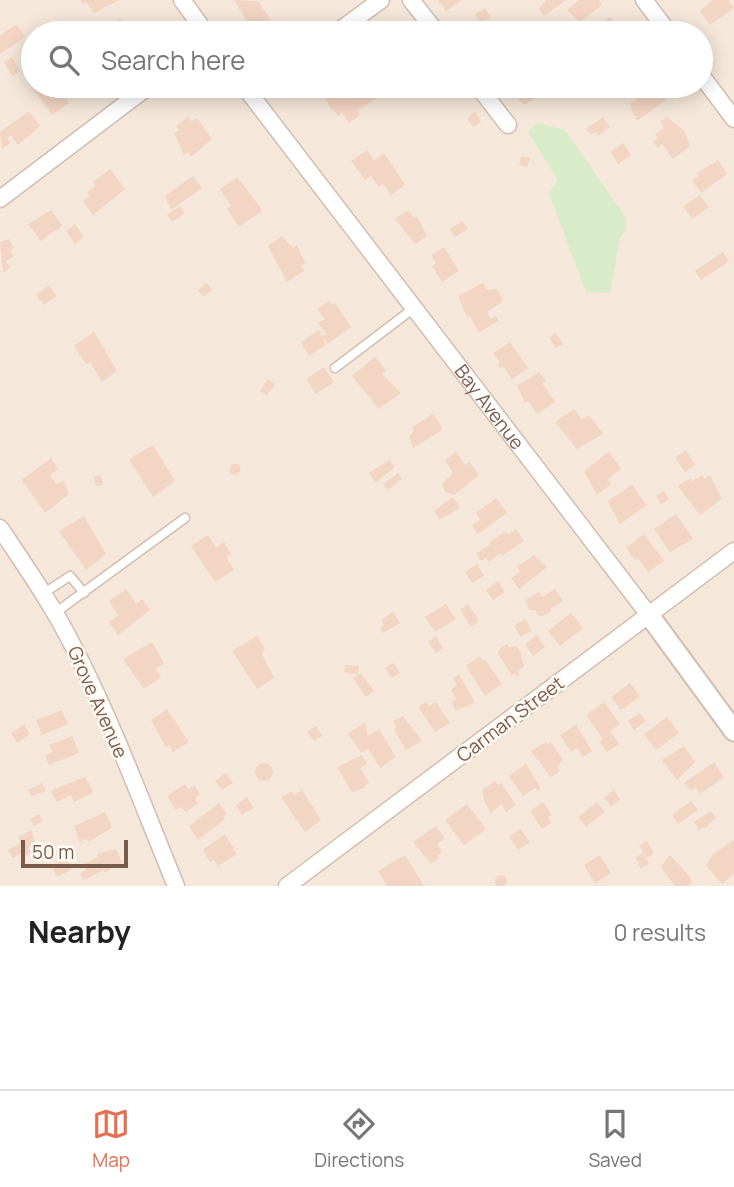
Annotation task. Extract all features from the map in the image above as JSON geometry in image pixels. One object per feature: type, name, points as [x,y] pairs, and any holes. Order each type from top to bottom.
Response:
[{"type":"street","points":[[181,0],[197,21]]},
{"type":"street","points":[[352,21],[380,0]]},
{"type":"street","points":[[411,0],[428,21]]},
{"type":"street","points":[[643,0],[660,21]]},
{"type":"street","points":[[713,91],[734,119]]},
{"type":"street","points":[[0,199],[133,98]]},
{"type":"street","name":"Bay Avenue","points":[[253,98],[732,726]]},
{"type":"street","points":[[487,98],[508,125]]},
{"type":"street","name":"Grove Avenue","points":[[0,528],[55,613],[109,723],[176,886]]},
{"type":"street","name":"Carman Street","points":[[287,886],[734,551]]},
{"type":"lane","points":[[335,368],[414,308]]},
{"type":"lane","points":[[55,613],[185,518]]},
{"type":"lane","points":[[44,593],[69,576],[84,593]]},
{"type":"shaded area","points":[[0,0],[734,0],[734,886],[0,886]]},
{"type":"green space","points":[[537,123],[565,130],[626,218],[626,230],[620,237],[610,293],[586,292],[549,193],[558,180],[528,132]]},
{"type":"building","points":[[80,0],[119,0],[94,13],[86,2],[83,4]]},
{"type":"building","points":[[234,0],[258,1],[271,21],[247,21]]},
{"type":"building","points":[[438,0],[462,0],[446,11]]},
{"type":"building","points":[[546,0],[566,0],[544,16],[539,9]]},
{"type":"building","points":[[579,0],[599,0],[602,5],[581,21],[567,10]]},
{"type":"building","points":[[713,0],[728,0],[734,8],[713,23],[707,21],[700,11]]},
{"type":"building","points":[[485,8],[491,18],[478,21],[475,14]]},
{"type":"building","points":[[17,24],[21,30],[21,40],[0,54],[0,35]]},
{"type":"building","points":[[12,57],[20,71],[12,76],[4,62]]},
{"type":"building","points":[[40,98],[65,98],[69,103],[52,115]]},
{"type":"building","points":[[325,98],[377,98],[357,111],[360,115],[349,123],[342,113],[338,116],[331,110]]},
{"type":"building","points":[[517,98],[535,98],[525,105]]},
{"type":"building","points":[[639,98],[666,100],[637,121],[635,118],[638,116],[634,116],[630,104]]},
{"type":"building","points":[[29,111],[40,126],[18,145],[11,135],[7,138],[10,143],[2,149],[0,132]]},
{"type":"building","points":[[475,112],[481,122],[473,127],[467,118]]},
{"type":"building","points":[[188,117],[191,121],[197,118],[212,139],[191,157],[188,152],[184,155],[174,133],[179,130],[176,126]]},
{"type":"building","points":[[603,117],[610,127],[598,136],[596,132],[591,135],[586,129]]},
{"type":"building","points":[[667,117],[685,132],[690,146],[673,159],[662,144],[658,148],[653,142],[658,138],[655,134],[664,128],[660,122]]},
{"type":"building","points":[[623,143],[631,155],[618,164],[610,152]]},
{"type":"building","points":[[367,150],[374,160],[384,153],[405,185],[391,195],[383,184],[379,187],[371,176],[365,180],[351,161]]},
{"type":"building","points":[[521,156],[530,158],[527,167],[519,165]]},
{"type":"building","points":[[718,160],[727,174],[701,193],[692,180],[699,176],[697,173]]},
{"type":"building","points":[[110,169],[125,189],[93,215],[83,201],[90,196],[87,192],[96,186],[93,182]]},
{"type":"building","points":[[193,176],[202,188],[171,210],[165,196]]},
{"type":"building","points":[[237,177],[261,208],[261,212],[239,227],[227,209],[231,206],[220,189]]},
{"type":"building","points":[[700,195],[709,207],[692,219],[683,206]]},
{"type":"building","points":[[180,206],[185,213],[172,222],[167,215]]},
{"type":"building","points":[[51,210],[62,225],[58,231],[57,229],[41,241],[28,224]]},
{"type":"building","points":[[408,210],[414,218],[417,216],[427,236],[415,244],[395,219]]},
{"type":"building","points":[[462,221],[468,229],[455,237],[450,229]]},
{"type":"building","points":[[75,224],[84,237],[75,244],[66,231]]},
{"type":"building","points":[[282,236],[293,248],[297,245],[305,263],[301,266],[304,271],[287,282],[268,246]]},
{"type":"building","points":[[9,239],[14,248],[10,251],[14,256],[6,261],[10,268],[3,273],[0,242]]},
{"type":"building","points":[[444,247],[459,271],[442,282],[432,266],[436,263],[431,255]]},
{"type":"building","points":[[723,252],[729,261],[701,280],[695,271]]},
{"type":"building","points":[[207,283],[212,291],[203,297],[198,290]]},
{"type":"building","points":[[483,283],[487,290],[497,289],[503,301],[487,312],[491,319],[496,316],[499,321],[479,332],[470,316],[467,317],[458,296]]},
{"type":"building","points":[[49,285],[57,296],[44,305],[36,295]]},
{"type":"building","points":[[329,301],[332,305],[335,303],[351,327],[327,344],[322,336],[326,334],[318,323],[325,319],[317,309]]},
{"type":"building","points":[[319,330],[326,345],[309,356],[301,342]]},
{"type":"building","points":[[94,332],[117,371],[102,382],[90,362],[86,364],[74,346]]},
{"type":"building","points":[[556,333],[563,344],[556,348],[549,338]]},
{"type":"building","points":[[510,342],[528,368],[512,379],[503,366],[500,368],[497,365],[500,363],[493,353]]},
{"type":"building","points":[[375,357],[386,371],[382,374],[401,393],[379,409],[352,376]]},
{"type":"building","points":[[324,367],[334,382],[316,394],[306,379]]},
{"type":"building","points":[[539,372],[546,381],[542,383],[555,402],[537,414],[528,401],[525,403],[517,386]]},
{"type":"building","points":[[268,379],[275,384],[267,395],[260,391]]},
{"type":"building","points":[[574,409],[582,420],[589,415],[603,434],[577,449],[555,422]]},
{"type":"building","points":[[433,414],[442,427],[441,431],[413,448],[409,437],[414,430],[412,427]]},
{"type":"building","points":[[153,445],[175,481],[153,497],[129,459]]},
{"type":"building","points":[[686,450],[695,465],[685,472],[675,458]]},
{"type":"building","points":[[456,452],[465,465],[470,462],[479,475],[454,495],[445,492],[442,484],[453,473],[445,460]]},
{"type":"building","points":[[609,452],[621,469],[608,479],[611,484],[597,495],[584,471]]},
{"type":"building","points":[[51,458],[58,469],[50,475],[56,484],[64,481],[69,494],[45,513],[22,480]]},
{"type":"building","points":[[389,460],[395,467],[376,482],[369,473]]},
{"type":"building","points":[[235,464],[239,465],[239,473],[235,474],[231,473],[230,469],[231,465]]},
{"type":"building","points":[[398,473],[402,479],[388,490],[383,484]]},
{"type":"building","points":[[101,475],[103,485],[96,486],[94,476]]},
{"type":"building","points":[[710,475],[722,499],[700,515],[678,486],[690,478],[692,481]]},
{"type":"building","points":[[632,485],[647,505],[620,524],[608,501]]},
{"type":"building","points":[[664,491],[669,499],[661,504],[656,496]]},
{"type":"building","points":[[453,497],[460,508],[439,520],[434,511]]},
{"type":"building","points":[[496,498],[507,513],[478,534],[472,525],[480,520],[476,513]]},
{"type":"building","points":[[676,514],[693,539],[670,552],[654,529]]},
{"type":"building","points":[[84,516],[106,554],[86,570],[59,531]]},
{"type":"building","points":[[516,529],[524,541],[502,556],[500,554],[489,562],[486,558],[481,561],[476,554],[490,544],[489,542],[506,531],[508,535]]},
{"type":"building","points":[[644,534],[664,561],[648,572],[626,548]]},
{"type":"building","points":[[208,535],[216,547],[224,542],[231,554],[226,557],[234,570],[215,582],[191,546]]},
{"type":"building","points":[[534,555],[547,567],[519,589],[511,578],[520,572],[517,567]]},
{"type":"building","points":[[477,564],[484,576],[472,583],[465,572]]},
{"type":"building","points":[[498,581],[505,592],[493,600],[486,590]]},
{"type":"building","points":[[126,589],[136,604],[142,599],[150,610],[118,635],[109,622],[118,615],[109,601]]},
{"type":"building","points":[[555,589],[563,601],[550,609],[551,611],[543,616],[537,615],[536,610],[529,610],[526,600],[539,592],[542,597]]},
{"type":"building","points":[[446,604],[456,619],[435,632],[425,617]]},
{"type":"building","points":[[468,604],[479,621],[471,627],[460,610]]},
{"type":"building","points":[[393,612],[400,623],[383,633],[380,628],[384,625],[381,620]]},
{"type":"building","points":[[571,613],[583,628],[560,646],[548,631]]},
{"type":"building","points":[[525,619],[532,630],[521,637],[514,626]]},
{"type":"building","points":[[537,635],[545,647],[533,656],[525,644]]},
{"type":"building","points":[[257,636],[265,648],[262,654],[274,678],[257,689],[232,651]]},
{"type":"building","points":[[436,636],[443,648],[436,653],[428,642]]},
{"type":"building","points":[[152,642],[164,663],[156,669],[161,677],[144,689],[123,659]]},
{"type":"building","points":[[507,644],[509,647],[517,646],[521,654],[524,667],[517,671],[520,675],[517,677],[515,673],[512,675],[498,654],[499,649]]},
{"type":"building","points":[[480,656],[502,684],[485,696],[466,666]]},
{"type":"building","points":[[393,663],[400,673],[392,678],[385,668]]},
{"type":"building","points":[[345,665],[359,666],[358,674],[344,673]]},
{"type":"building","points":[[361,673],[374,691],[366,697],[353,678]]},
{"type":"building","points":[[459,674],[475,703],[456,710],[451,702],[456,699],[451,690],[457,685],[453,678]]},
{"type":"building","points":[[630,683],[640,697],[621,710],[611,697]]},
{"type":"building","points":[[426,702],[429,706],[436,702],[450,723],[435,732],[418,707]]},
{"type":"building","points":[[604,702],[620,724],[610,731],[619,744],[607,752],[599,742],[603,739],[586,715]]},
{"type":"building","points":[[167,709],[189,742],[173,752],[169,745],[166,747],[151,720]]},
{"type":"building","points":[[62,710],[68,724],[42,735],[36,720]]},
{"type":"building","points":[[640,713],[646,721],[634,730],[628,721]]},
{"type":"building","points":[[403,716],[422,741],[406,750],[394,730],[397,728],[393,721]]},
{"type":"building","points":[[667,717],[679,733],[656,750],[644,734]]},
{"type":"building","points":[[365,723],[368,736],[379,729],[396,757],[380,768],[368,749],[361,753],[348,733]]},
{"type":"building","points":[[24,725],[30,734],[17,743],[11,733]]},
{"type":"building","points":[[576,725],[592,751],[583,757],[577,748],[571,752],[560,735]]},
{"type":"building","points":[[316,726],[322,736],[314,741],[307,732]]},
{"type":"building","points":[[72,736],[79,753],[49,765],[45,755],[53,752],[49,745]]},
{"type":"building","points":[[551,742],[563,760],[557,767],[560,771],[551,777],[531,751]]},
{"type":"building","points":[[684,746],[695,762],[677,780],[662,760]]},
{"type":"building","points":[[362,755],[367,763],[360,768],[369,782],[364,788],[352,792],[337,767]]},
{"type":"building","points":[[714,762],[724,777],[700,794],[696,787],[691,791],[684,783]]},
{"type":"building","points":[[264,763],[270,766],[273,772],[270,778],[264,781],[258,778],[255,772],[258,766]]},
{"type":"building","points":[[526,764],[541,789],[538,791],[535,788],[523,796],[509,776]]},
{"type":"building","points":[[226,773],[233,783],[222,790],[215,781]]},
{"type":"building","points":[[85,777],[94,792],[74,802],[71,795],[57,802],[51,792],[54,789]]},
{"type":"building","points":[[495,781],[498,785],[501,783],[516,805],[506,812],[501,804],[491,813],[485,803],[482,790]]},
{"type":"building","points":[[42,783],[46,791],[31,796],[28,790]]},
{"type":"building","points":[[185,784],[188,789],[194,785],[200,794],[195,798],[197,804],[186,812],[181,807],[176,810],[167,796]]},
{"type":"building","points":[[302,790],[321,820],[305,832],[281,797],[292,791],[294,795]]},
{"type":"building","points":[[614,790],[620,800],[611,807],[604,797]]},
{"type":"building","points":[[247,797],[254,808],[242,815],[236,805]]},
{"type":"building","points":[[691,801],[698,810],[678,824],[672,815]]},
{"type":"building","points":[[543,802],[552,815],[548,817],[551,823],[542,829],[530,811]]},
{"type":"building","points":[[597,802],[605,812],[586,827],[578,817]]},
{"type":"building","points":[[219,803],[227,814],[223,816],[225,819],[198,840],[189,826]]},
{"type":"building","points":[[467,804],[486,829],[464,845],[445,820]]},
{"type":"building","points":[[711,811],[716,819],[699,830],[694,822]]},
{"type":"building","points":[[105,812],[112,828],[88,842],[86,839],[79,842],[74,826]]},
{"type":"building","points":[[39,814],[43,821],[34,826],[30,819]]},
{"type":"building","points":[[436,826],[445,838],[437,844],[442,852],[437,856],[439,858],[431,864],[413,842]]},
{"type":"building","points":[[520,829],[530,842],[518,850],[509,837]]},
{"type":"building","points":[[31,830],[38,849],[26,856],[24,852],[12,858],[8,850],[21,843],[18,837]]},
{"type":"building","points":[[225,834],[237,854],[218,866],[214,860],[210,862],[203,850]]},
{"type":"building","points":[[734,840],[734,874],[722,884],[706,866],[713,854]]},
{"type":"building","points":[[647,841],[654,853],[647,858],[639,845]]},
{"type":"building","points":[[116,849],[122,862],[105,873],[104,870],[83,880],[80,873],[86,870],[83,864],[98,857],[97,854]]},
{"type":"building","points":[[643,853],[649,864],[641,868],[635,858]]},
{"type":"building","points":[[405,855],[424,886],[387,886],[378,871]]},
{"type":"building","points":[[600,855],[611,873],[595,883],[584,865]]},
{"type":"building","points":[[670,855],[690,877],[692,883],[688,886],[675,886],[661,867]]},
{"type":"building","points":[[65,856],[72,869],[57,877],[53,869],[59,866],[56,861]]},
{"type":"building","points":[[497,877],[505,877],[505,885],[497,885]]}]
